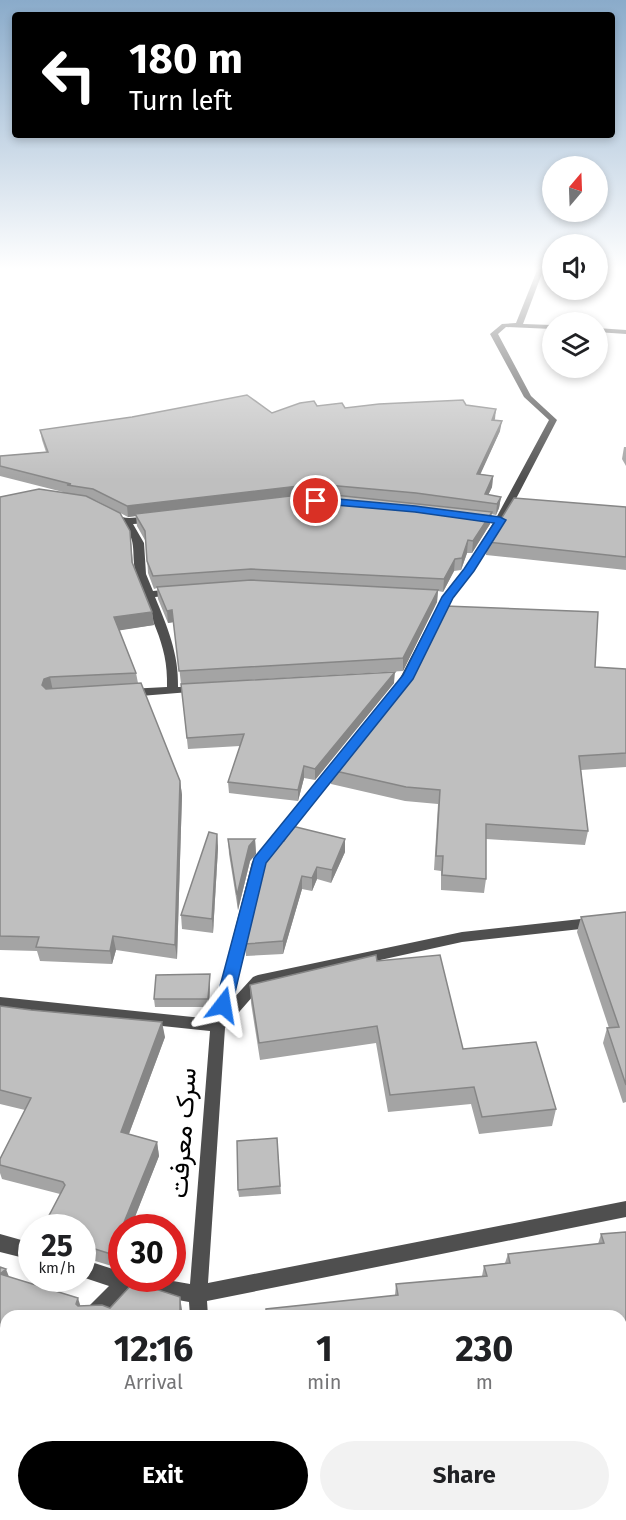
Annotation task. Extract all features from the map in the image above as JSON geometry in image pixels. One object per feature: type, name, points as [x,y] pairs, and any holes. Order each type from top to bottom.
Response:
[{"type":"street","points":[[395,693],[442,597],[468,571],[553,420],[528,397],[497,339]]},
{"type":"street","points":[[109,513],[127,522],[163,518]]},
{"type":"street","points":[[127,522],[139,543],[141,574],[168,643],[173,671],[172,690]]},
{"type":"street","points":[[148,594],[185,591]]},
{"type":"street","points":[[112,694],[207,688]]},
{"type":"street","name":"سرک معرفت","points":[[199,1310],[198,1294],[218,1026],[259,862],[348,753]]},
{"type":"street","points":[[0,1003],[218,1026],[258,981],[462,937],[626,919]]},
{"type":"street","points":[[186,1292],[198,1294],[626,1209]]},
{"type":"street","points":[[0,1243],[18,1248]]},
{"type":"street","points":[[97,1310],[116,1292]]},
{"type":"building","points":[[247,395],[272,413],[300,403],[314,401],[317,406],[342,403],[345,408],[463,400],[466,405],[496,409],[492,420],[502,421],[477,474],[493,476],[485,494],[501,497],[497,504],[416,493],[316,484],[127,506],[93,489],[67,485],[71,484],[0,466],[0,456],[48,452],[40,430],[132,417]]},
{"type":"building","points":[[39,489],[86,496],[120,513],[130,531],[132,562],[152,612],[114,617],[136,673],[50,677],[44,679],[42,685],[46,689],[141,683],[180,781],[175,945],[113,936],[110,951],[36,947],[39,937],[0,936],[0,497]]},
{"type":"building","points":[[316,493],[492,512],[473,541],[468,540],[462,558],[455,559],[444,579],[251,569],[153,576],[147,561],[145,531],[135,514]]},
{"type":"building","points":[[514,498],[626,507],[626,557],[487,542]]},
{"type":"building","points":[[251,580],[438,590],[403,658],[179,671],[172,610],[167,611],[157,587]]},
{"type":"building","points":[[445,606],[598,612],[595,667],[626,669],[626,753],[579,756],[588,831],[486,824],[486,879],[442,875],[443,856],[436,856],[440,790],[406,787],[331,770],[417,664]]},
{"type":"building","points":[[395,672],[315,769],[304,766],[298,790],[228,782],[244,734],[187,738],[181,684]]},
{"type":"building","points":[[292,826],[345,839],[332,870],[317,867],[312,878],[302,876],[283,941],[245,944],[267,851],[275,841],[284,841]]},
{"type":"building","points":[[209,832],[217,834],[212,919],[181,915]]},
{"type":"building","points":[[228,839],[255,839],[249,846],[237,895]]},
{"type":"building","points":[[626,912],[626,1085],[607,1028],[619,1027],[581,917]]},
{"type":"building","points":[[376,955],[377,961],[440,955],[463,1049],[536,1042],[556,1109],[482,1117],[474,1087],[390,1095],[377,1026],[259,1043],[250,985]]},
{"type":"building","points":[[210,974],[208,999],[154,999],[156,975]]},
{"type":"building","points":[[0,1006],[162,1022],[121,1132],[157,1142],[127,1214],[108,1214],[108,1253],[96,1249],[96,1214],[50,1214],[65,1185],[63,1182],[0,1165],[0,1159],[31,1098],[0,1090]]},
{"type":"building","points":[[277,1138],[280,1186],[238,1190],[237,1141]]},
{"type":"building","points":[[626,1232],[626,1310],[266,1310],[398,1295],[396,1284],[487,1276],[484,1266],[510,1263],[508,1254],[604,1243],[601,1234]]},
{"type":"building","points":[[0,1274],[18,1280],[18,1292],[58,1292],[78,1298],[76,1304],[78,1306],[102,1305],[110,1308],[125,1292],[165,1292],[180,1297],[180,1310],[0,1310]]},
{"type":"route","points":[[223,1005],[259,862],[408,676],[447,597],[468,571],[500,520],[415,509],[316,501]]}]
